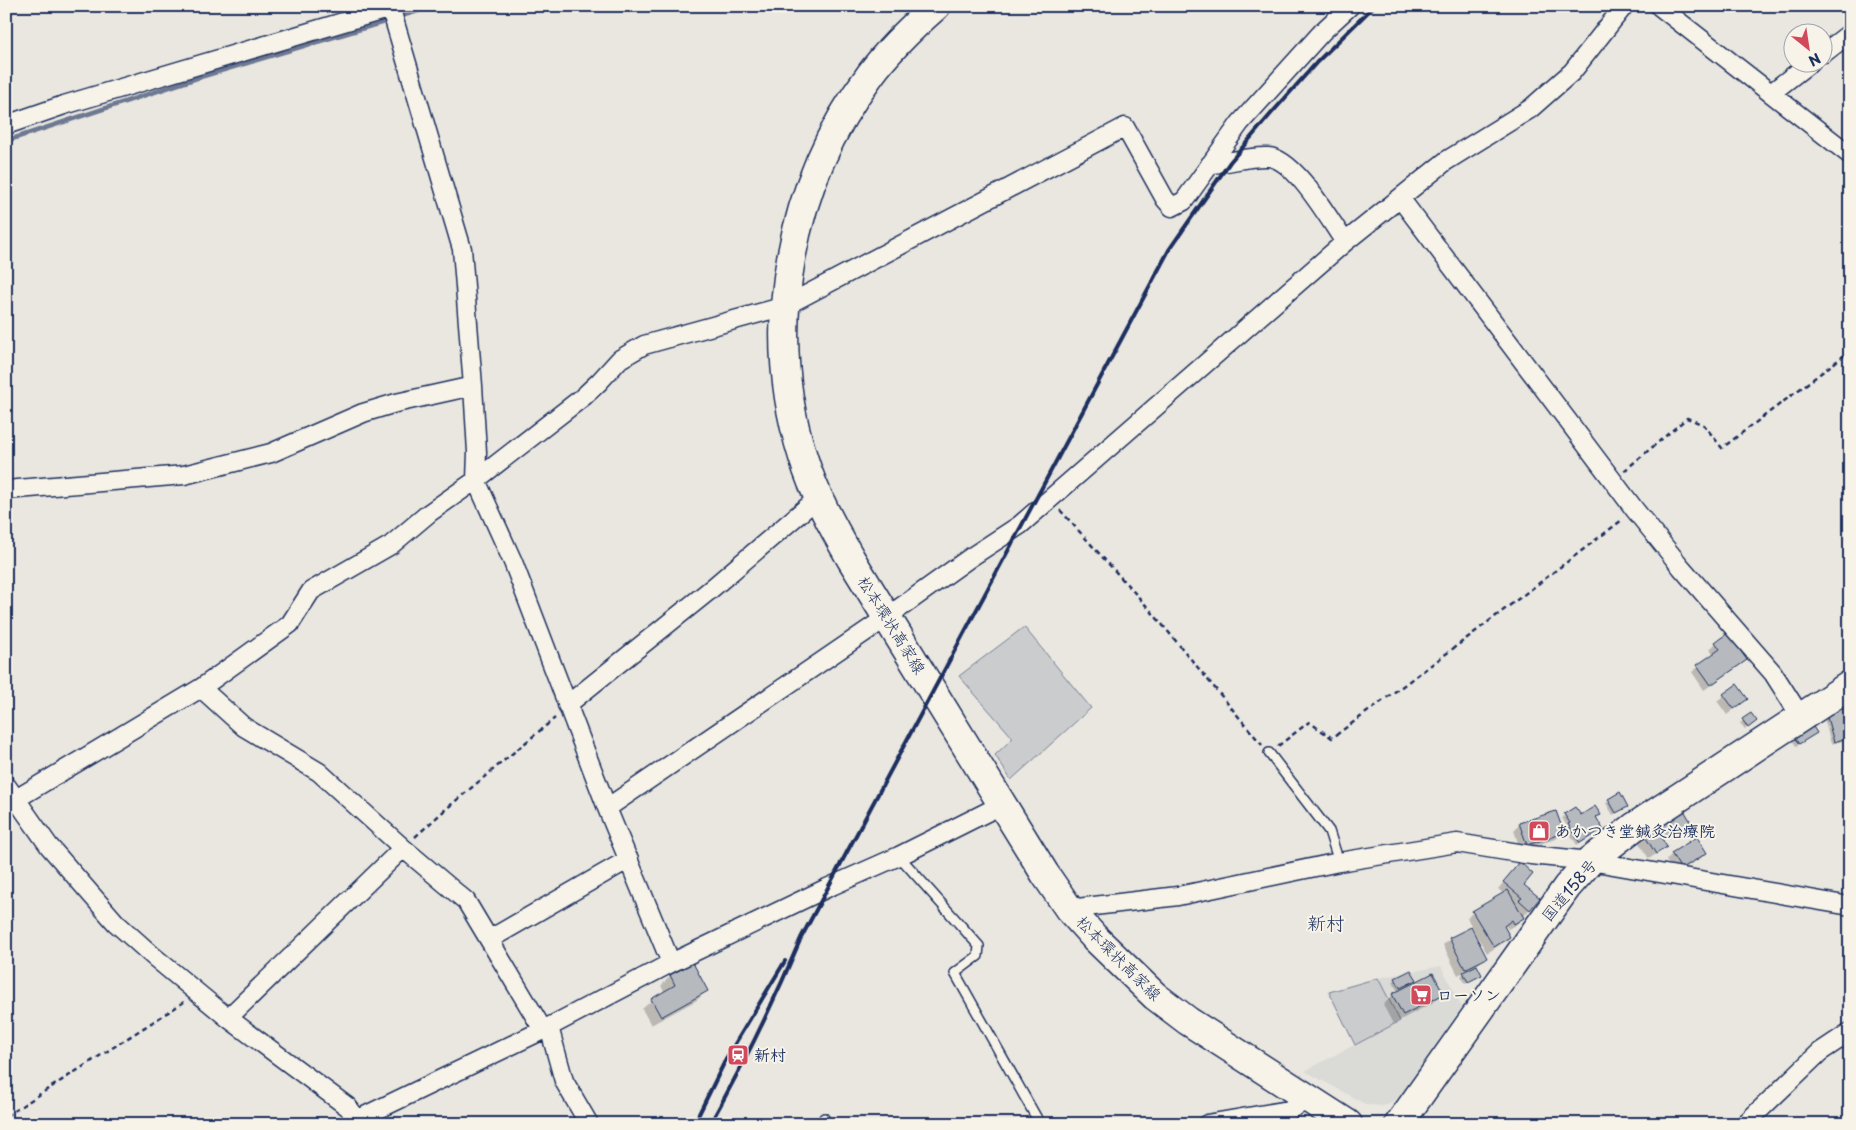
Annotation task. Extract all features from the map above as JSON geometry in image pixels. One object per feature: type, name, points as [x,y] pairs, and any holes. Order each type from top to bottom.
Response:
[{"type":"main road","name":"松本環状高家線","points":[[936,6],[888,52],[852,101],[833,135],[808,193],[795,234],[785,306],[784,332],[787,386],[803,456],[829,521],[1045,874],[1069,909],[1095,938],[1155,996],[1188,1021],[1348,1124]]},
{"type":"main road","name":"国道158号","points":[[1399,1124],[1556,902],[1590,861],[1634,827],[1850,685]]},
{"type":"street","points":[[10,798],[202,688],[290,624],[311,591],[390,545],[429,513],[476,480],[583,397],[600,382],[620,359],[644,345],[785,306],[1125,127],[1165,199],[1172,207],[1184,202],[1240,123],[1275,82],[1323,31],[1350,6]]},
{"type":"street","points":[[607,808],[887,617],[970,557],[1020,525],[1051,500],[1345,242],[1446,161],[1530,109],[1572,72],[1624,6]]},
{"type":"street","points":[[1658,6],[1850,155]]},
{"type":"street","points":[[6,125],[64,105],[392,7],[462,249],[473,386],[477,452],[476,480],[513,562],[607,808],[670,963]]},
{"type":"street","points":[[1834,45],[1850,33]]},
{"type":"street","points":[[1771,93],[1798,72]]},
{"type":"street","points":[[1210,164],[1270,157],[1281,162],[1301,179],[1345,242]]},
{"type":"street","points":[[1400,198],[1635,510],[1681,567],[1773,673],[1801,717]]},
{"type":"street","points":[[6,490],[184,475],[271,453],[363,413],[473,386]]},
{"type":"street","points":[[568,706],[710,590],[819,497]]},
{"type":"street","points":[[202,688],[244,727],[319,772],[403,848],[466,901],[546,1029],[564,1080],[589,1124]]},
{"type":"street","points":[[6,786],[10,798],[116,923],[228,1018],[348,1107],[353,1121],[546,1029],[670,963],[899,856],[1003,804]]},
{"type":"street","points":[[1069,909],[1178,896],[1339,862],[1457,843],[1531,855],[1590,861],[1850,906]]},
{"type":"street","points":[[228,1018],[403,848]]},
{"type":"street","points":[[490,939],[628,859]]},
{"type":"street","points":[[1745,1124],[1820,1052],[1850,1032]]},
{"type":"street","points":[[1207,1124],[1289,1110],[1309,1099]]},
{"type":"lane","points":[[1269,753],[1329,831],[1339,862]]},
{"type":"lane","points":[[899,856],[979,946],[978,956],[955,973],[1040,1124]]},
{"type":"path","points":[[1614,480],[1687,418],[1704,425],[1722,448],[1850,350]]},
{"type":"path","points":[[1051,500],[1150,611],[1269,753],[1309,722],[1332,738],[1635,510]]},
{"type":"path","points":[[403,848],[446,809],[568,706]]},
{"type":"path","points":[[6,1116],[198,993]]},
{"type":"shaded area","points":[[1024,627],[1091,708],[1011,780],[995,755],[1013,738],[959,676]]},
{"type":"shaded area","points":[[1441,966],[1462,1007],[1395,1100],[1384,1106],[1367,1105],[1305,1071],[1399,1021],[1378,978]]},
{"type":"shaded area","points":[[1378,978],[1400,1021],[1355,1045],[1329,992]]},
{"type":"building","points":[[1728,633],[1747,660],[1711,685],[1697,665],[1720,649],[1715,642]]},
{"type":"building","points":[[1737,684],[1748,699],[1734,709],[1723,694]]},
{"type":"building","points":[[1850,707],[1850,737],[1834,742],[1826,714]]},
{"type":"building","points":[[1751,713],[1757,721],[1748,728],[1742,719]]},
{"type":"building","points":[[1810,722],[1817,733],[1799,744],[1792,734]]},
{"type":"building","points":[[1620,792],[1628,807],[1616,813],[1608,799]]},
{"type":"building","points":[[1595,806],[1601,815],[1596,817],[1603,829],[1580,843],[1564,814],[1575,807],[1581,815]]},
{"type":"building","points":[[1682,807],[1691,822],[1665,838],[1656,822]]},
{"type":"building","points":[[1556,811],[1564,833],[1527,845],[1519,823]]},
{"type":"building","points":[[1654,826],[1667,847],[1656,854],[1643,833]]},
{"type":"building","points":[[1697,837],[1707,853],[1681,869],[1671,853]]},
{"type":"building","points":[[1520,862],[1533,874],[1524,885],[1540,898],[1530,910],[1519,900],[1522,898],[1503,882]]},
{"type":"building","points":[[1508,890],[1524,918],[1514,924],[1512,920],[1504,926],[1510,937],[1494,947],[1472,911]]},
{"type":"building","points":[[1471,927],[1487,958],[1465,969],[1449,938]]},
{"type":"building","points":[[693,963],[708,991],[661,1017],[651,999],[675,985],[670,975]]},
{"type":"building","points":[[1477,965],[1482,975],[1468,982],[1463,972]]},
{"type":"building","points":[[1411,970],[1417,980],[1400,988],[1395,978]]},
{"type":"building","points":[[1433,973],[1444,994],[1403,1015],[1392,994]]},
{"type":"waterway","points":[[398,17],[435,6]]},
{"type":"waterway","points":[[6,141],[197,78],[391,20]]},
{"type":"waterway","points":[[1733,1124],[1741,1116]]},
{"type":"railway","points":[[710,1124],[758,1032],[801,938],[1169,250],[1230,162],[1317,62],[1374,6]]},
{"type":"railway","points":[[694,1124],[727,1057],[785,961]]},
{"type":"place","name":"あかつき堂鍼灸治療院","points":[[1539,831]]},
{"type":"place","name":"ローソン","points":[[1421,995]]},
{"type":"place","name":"新村","points":[[738,1055]]},
{"type":"district","name":"新村","points":[[1326,923]]}]
